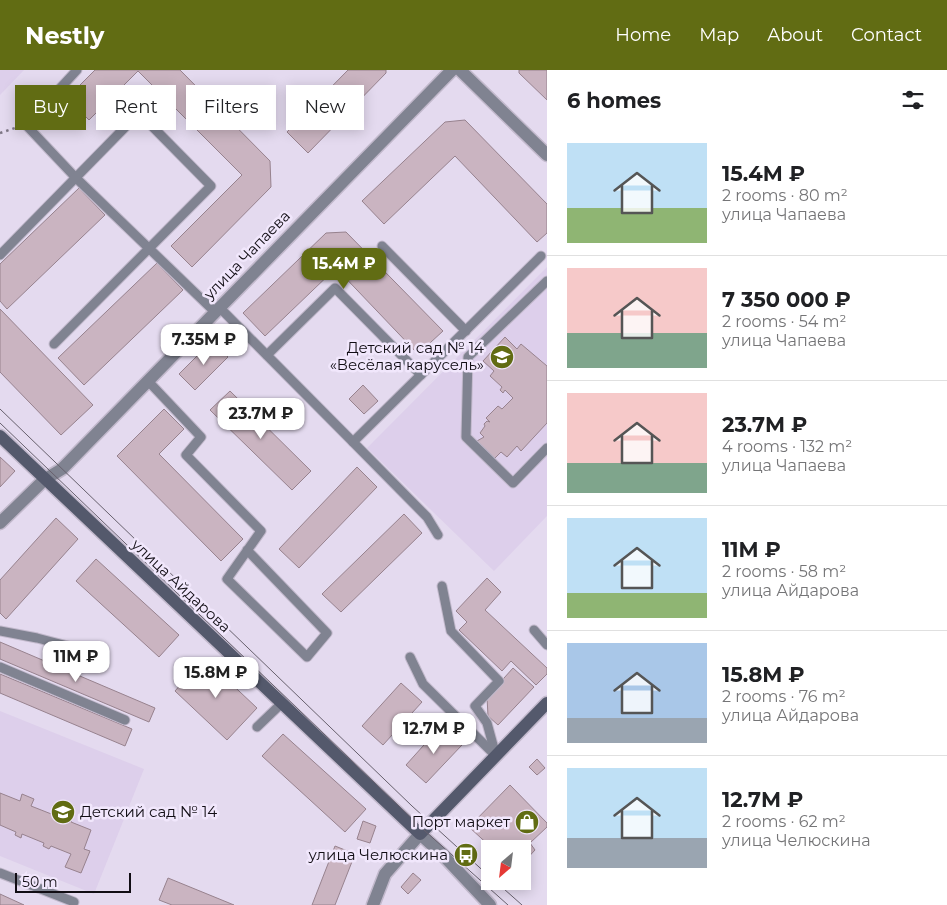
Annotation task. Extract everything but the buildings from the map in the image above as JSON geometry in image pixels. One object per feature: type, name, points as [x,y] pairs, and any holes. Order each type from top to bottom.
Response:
[{"type":"street","name":"улица Чапаева","points":[[0,523],[44,480],[62,469],[452,70]]},
{"type":"street","points":[[460,70],[547,155]]},
{"type":"street","name":"улица Айдарова","points":[[0,436],[44,480],[441,853],[490,905]]},
{"type":"street","points":[[373,905],[385,874],[420,834],[547,703]]},
{"type":"lane","points":[[63,85],[77,70]]},
{"type":"lane","points":[[0,255],[139,113],[211,186],[54,344]]},
{"type":"lane","points":[[31,130],[76,178],[150,249],[267,355],[427,518],[438,535]]},
{"type":"lane","points":[[382,246],[466,331]]},
{"type":"lane","points":[[353,442],[541,256]]},
{"type":"lane","points":[[547,281],[468,357],[466,437],[513,483],[547,448]]},
{"type":"lane","points":[[267,355],[335,288],[421,375]]},
{"type":"lane","points":[[148,381],[201,436],[186,456],[260,531],[227,579],[307,657],[327,633],[247,550]]},
{"type":"lane","points":[[442,586],[451,632],[498,681],[475,706],[487,723],[496,756]]},
{"type":"lane","points":[[534,630],[547,645]]},
{"type":"lane","points":[[0,631],[37,638],[102,655]]},
{"type":"lane","points":[[410,657],[424,684],[496,756]]},
{"type":"lane","points":[[0,667],[126,720]]},
{"type":"lane","points":[[257,727],[282,703]]},
{"type":"lane","points":[[0,873],[74,902]]},
{"type":"path","points":[[0,133],[15,128]]},
{"type":"shaded area","points":[[0,70],[24,70],[0,95]]},
{"type":"shaded area","name":"Детский сад № 14 «Весёлая карусель»","points":[[547,267],[547,516],[494,571],[367,448]]},
{"type":"shaded area","name":"Детский сад № 14","points":[[0,711],[144,769],[94,894],[0,856]]},
{"type":"tram line","points":[[0,409],[412,806],[481,869]]},
{"type":"tram line","points":[[0,423],[424,830],[508,905]]},
{"type":"tram line","points":[[505,890],[522,905]]},
{"type":"place","name":"Детский сад № 14 «Весёлая карусель»","points":[[502,357]]},
{"type":"place","name":"Детский сад № 14","points":[[63,812]]},
{"type":"place","name":"Порт маркет","points":[[527,822]]},
{"type":"place","name":"улица Челюскина","points":[[466,855]]}]
